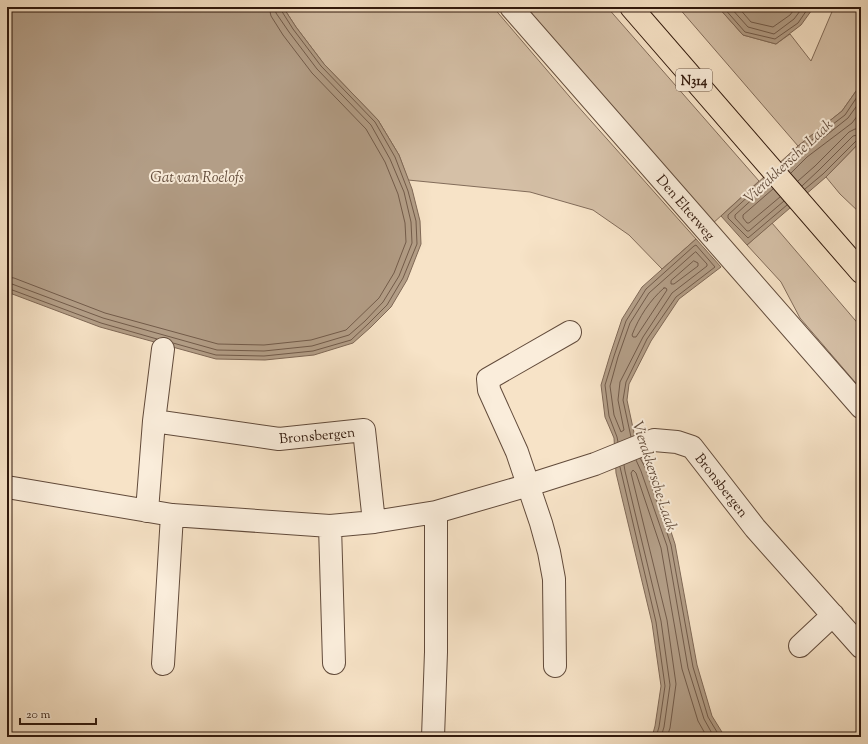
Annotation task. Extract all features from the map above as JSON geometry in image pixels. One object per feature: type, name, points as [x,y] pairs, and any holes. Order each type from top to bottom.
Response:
[{"type":"main road","name":"N314","points":[[630,7],[861,272]]},
{"type":"street","name":"Den Elterweg","points":[[511,7],[861,407]]},
{"type":"street","points":[[555,666],[554,579],[549,552],[529,485],[517,452],[489,390],[488,379],[570,332]]},
{"type":"street","points":[[146,511],[154,421],[164,349]]},
{"type":"street","name":"Bronsbergen","points":[[154,421],[280,440],[364,430],[374,522]]},
{"type":"street","name":"Bronsbergen","points":[[7,487],[172,515],[330,526],[374,522],[436,512],[595,464],[654,440],[677,442],[692,447],[755,528],[861,647]]},
{"type":"street","points":[[433,737],[436,652],[436,512]]},
{"type":"street","points":[[163,664],[172,515]]},
{"type":"street","points":[[330,526],[334,663]]},
{"type":"street","points":[[800,646],[833,615]]},
{"type":"shaded area","points":[[283,7],[493,7],[575,103],[696,239],[662,269],[629,235],[593,210],[530,192],[408,180],[399,155],[378,120],[324,64]]},
{"type":"shaded area","points":[[526,7],[607,7],[759,181],[711,225],[659,161]]},
{"type":"shaded area","points":[[678,7],[718,7],[743,35],[776,44],[790,34],[811,61],[834,7],[861,7],[861,84],[842,111],[798,146]]},
{"type":"shaded area","points":[[861,141],[861,214],[840,194],[826,177]]},
{"type":"shaded area","points":[[772,223],[861,327],[861,389],[800,318],[781,282],[747,245]]},
{"type":"water","name":"Gat van Roelofs","points":[[7,7],[283,7],[324,64],[378,120],[399,155],[412,189],[420,221],[421,244],[407,280],[391,307],[353,343],[314,355],[265,360],[216,359],[100,327],[7,292]]},
{"type":"water","points":[[718,7],[814,7],[801,25],[776,44],[743,35]]},
{"type":"water","name":"Vierakkersche Laak","points":[[861,84],[861,141],[826,177],[747,245],[721,216],[798,146],[842,111]]},
{"type":"water","points":[[696,239],[721,267],[679,299],[651,341],[629,384],[627,400],[636,442],[650,467],[675,544],[697,665],[712,716],[725,737],[652,737],[661,686],[652,623],[616,473],[614,438],[605,417],[601,385],[622,319],[642,287]]}]
